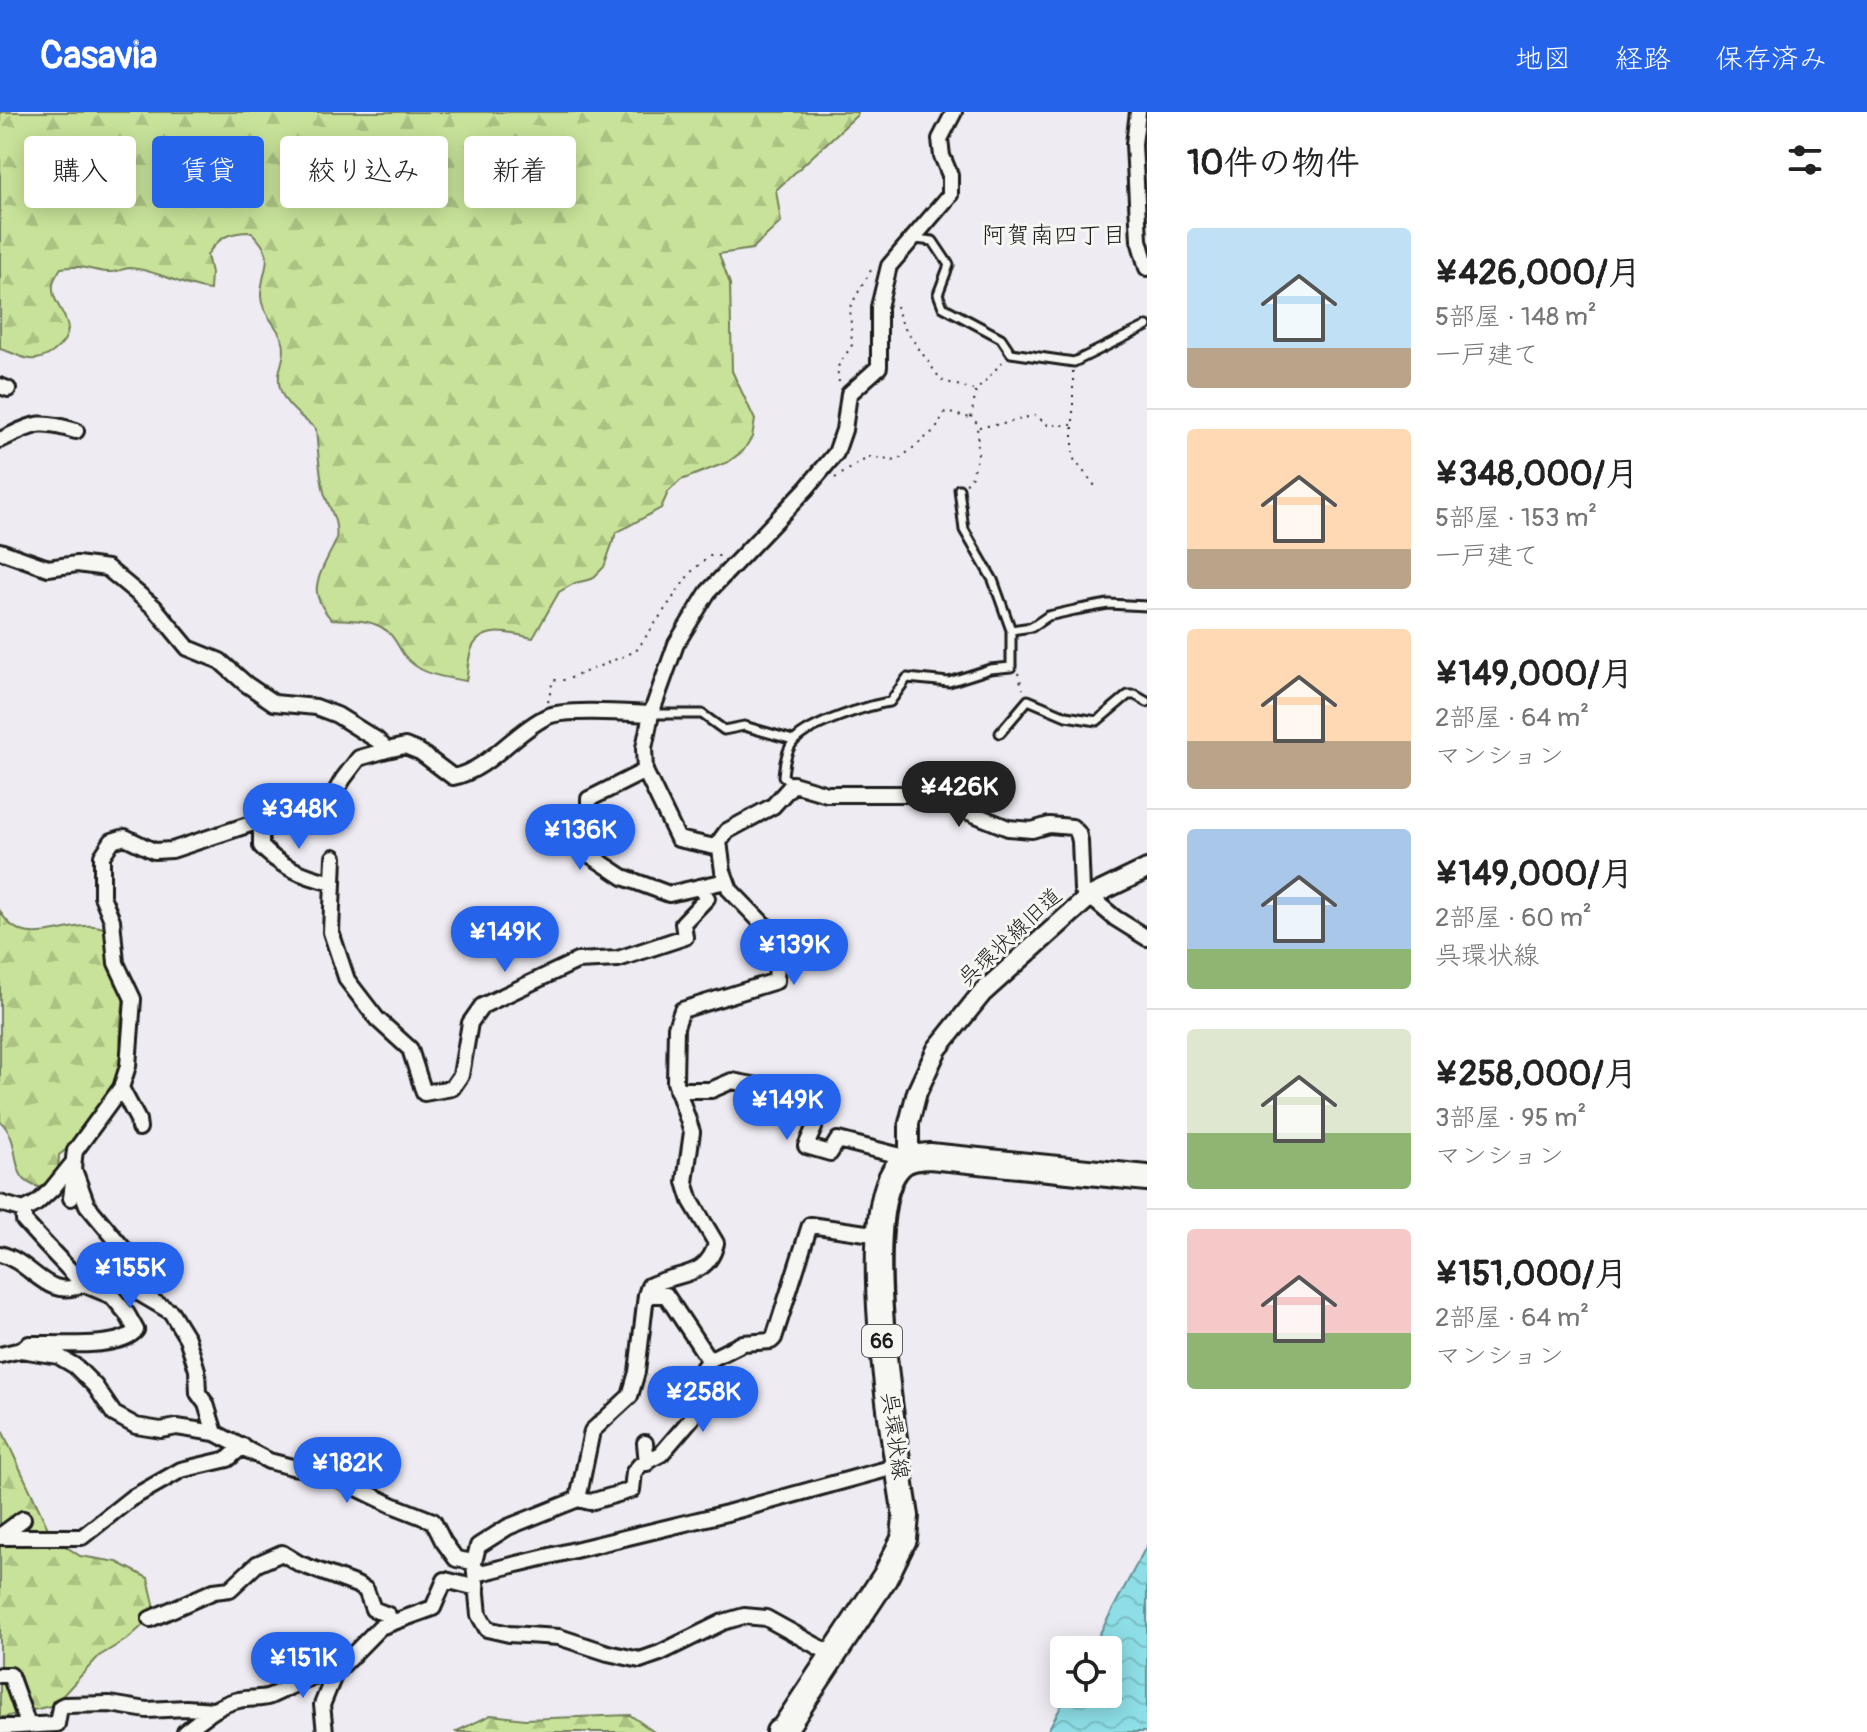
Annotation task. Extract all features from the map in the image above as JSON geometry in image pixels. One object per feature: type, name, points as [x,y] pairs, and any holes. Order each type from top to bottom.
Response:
[{"type":"main road","points":[[909,1158],[930,1156],[1147,1178]]},
{"type":"main road","name":"呉環状線","points":[[779,1732],[784,1729],[885,1577],[904,1539],[906,1516],[881,1336],[880,1235],[894,1172],[909,1158]]},
{"type":"street","points":[[720,848],[678,839],[645,771],[644,748],[651,714],[676,644],[708,592],[836,453],[844,430],[849,394],[879,367],[879,307],[887,272],[950,195],[950,175],[942,156],[940,139],[954,112]]},
{"type":"street","points":[[1138,112],[1134,144],[1139,240],[1147,268]]},
{"type":"street","points":[[0,440],[33,423],[76,431]]},
{"type":"street","points":[[0,551],[48,568],[77,564],[107,568],[154,607],[188,648],[220,661],[274,703],[316,707],[337,715],[377,740],[387,750]]},
{"type":"street","points":[[71,1198],[75,1151],[121,1088],[128,1066],[133,999],[116,963],[112,920],[102,896],[102,856],[112,841],[125,837],[154,851],[172,850],[296,809],[322,810],[359,758],[387,750],[405,746],[420,752],[453,777],[477,768],[548,715],[598,711],[651,714]]},
{"type":"street","points":[[645,771],[589,799],[590,855],[623,877],[669,894],[726,881]]},
{"type":"street","points":[[578,1499],[592,1431],[630,1396],[637,1372],[649,1286],[660,1280],[693,1273],[713,1257],[716,1243],[691,1201],[685,1182],[692,1132],[677,1090],[676,1027],[682,1010],[776,981],[777,962],[791,943],[763,924],[730,890],[719,842],[727,831],[773,806],[793,784],[827,794],[924,794],[1008,828],[1072,827],[1080,841],[1082,890],[1147,938]]},
{"type":"street","points":[[261,822],[261,846],[271,857],[292,869],[333,883]]},
{"type":"street","points":[[334,857],[331,932],[347,980],[377,1019],[410,1049],[424,1093],[452,1088],[461,1075],[470,1023],[482,1006],[577,961],[618,959],[685,937],[683,923],[707,898],[699,887]]},
{"type":"street","name":"呉環状線旧道","points":[[909,1158],[909,1123],[917,1092],[937,1049],[982,993],[1089,897],[1147,869]]},
{"type":"street","points":[[677,1090],[711,1090],[732,1081],[769,1088],[813,1121],[814,1128],[806,1146],[830,1153],[838,1140],[909,1158]]},
{"type":"street","points":[[121,1088],[139,1128]]},
{"type":"street","points":[[0,1203],[24,1210],[37,1203],[74,1169]]},
{"type":"street","points":[[74,1169],[87,1205],[127,1253],[132,1289],[171,1312],[187,1338],[197,1370],[198,1393],[206,1404],[215,1433]]},
{"type":"street","points":[[21,1350],[29,1344],[111,1343],[130,1338],[136,1330],[112,1296],[83,1284],[24,1221],[24,1210]]},
{"type":"street","points":[[833,1655],[766,1618],[744,1616],[723,1622],[640,1660],[559,1637],[509,1634],[487,1629],[479,1615],[476,1575],[478,1546],[508,1527],[578,1499],[590,1502],[632,1490],[634,1472],[640,1465],[661,1454],[691,1419],[698,1404],[703,1368],[709,1360],[743,1343],[771,1341],[774,1338],[810,1225],[880,1235]]},
{"type":"street","points":[[0,1254],[13,1257],[61,1291],[70,1291],[83,1284]]},
{"type":"street","points":[[646,1295],[666,1295],[709,1360]]},
{"type":"street","points":[[0,1355],[21,1350],[58,1356],[75,1366],[95,1386],[114,1414],[136,1426],[161,1430],[177,1427],[215,1433],[269,1461],[322,1471],[433,1521],[456,1559],[476,1575]]},
{"type":"street","points":[[645,1443],[647,1463]]},
{"type":"street","points":[[0,1536],[82,1537],[130,1499],[181,1470],[228,1459],[243,1446]]},
{"type":"street","points":[[325,1732],[322,1705],[335,1673],[380,1627],[433,1608],[445,1580],[727,1513],[898,1466]]},
{"type":"street","points":[[0,1536],[23,1519]]},
{"type":"street","points":[[150,1619],[214,1591],[230,1589],[257,1564],[282,1553],[300,1564],[366,1590],[373,1609],[388,1615],[390,1622]]},
{"type":"street","points":[[185,1732],[225,1703],[267,1698],[297,1681],[335,1673]]},
{"type":"street","points":[[0,1675],[10,1675],[28,1725]]},
{"type":"street","points":[[0,1727],[57,1724],[60,1707],[64,1705],[110,1704],[147,1710],[214,1710]]},
{"type":"lane","points":[[914,239],[933,241],[942,250],[949,265],[938,294],[943,307],[1001,338],[1011,353],[1074,362],[1147,326]]},
{"type":"lane","points":[[793,784],[783,776],[784,761],[793,740],[811,729],[872,705],[890,702],[907,678],[949,682],[990,669],[1011,667],[1011,630],[993,580],[964,530],[959,489]]},
{"type":"lane","points":[[1011,630],[1032,627],[1048,616],[1108,604],[1147,606]]},
{"type":"lane","points":[[1000,733],[1025,702],[1032,701],[1076,719],[1097,721],[1128,695],[1147,702]]},
{"type":"lane","points":[[651,714],[702,714],[724,730],[744,726],[793,740]]},
{"type":"path","points":[[839,382],[837,368],[852,345],[850,307],[871,270],[887,272],[903,326],[941,380],[976,391]]},
{"type":"path","points":[[971,418],[976,391],[1011,353]]},
{"type":"path","points":[[1074,362],[1073,458],[1095,486]]},
{"type":"path","points":[[811,483],[828,483],[869,457],[897,461],[936,429],[945,412],[971,418],[978,428],[978,456],[970,481],[959,489]]},
{"type":"path","points":[[978,428],[1035,415],[1048,425],[1073,425]]},
{"type":"path","points":[[543,718],[553,680],[566,680],[636,651],[690,573],[709,556],[729,556],[739,561]]},
{"type":"path","points":[[1011,667],[1021,675],[1025,702]]},
{"type":"green space","points":[[0,112],[857,112],[776,190],[781,222],[752,249],[719,254],[730,284],[732,371],[755,420],[752,437],[743,451],[728,462],[681,480],[668,492],[661,508],[616,533],[604,567],[592,579],[575,583],[559,592],[533,638],[499,632],[483,636],[472,648],[466,681],[424,671],[410,662],[385,630],[363,621],[331,619],[320,603],[318,582],[335,542],[336,526],[322,484],[316,429],[288,404],[280,388],[283,343],[261,300],[267,255],[251,232],[225,237],[207,255],[211,273],[210,290],[140,269],[111,272],[61,268],[53,285],[68,326],[63,342],[50,354],[36,359],[0,349]]},
{"type":"green space","points":[[0,911],[10,924],[21,931],[33,933],[73,927],[102,928],[117,936],[122,958],[124,990],[120,1078],[94,1120],[59,1155],[58,1172],[52,1189],[26,1181],[17,1164],[13,1142],[0,1121]]},
{"type":"green space","points":[[0,1426],[52,1537],[80,1556],[117,1562],[148,1578],[156,1613],[129,1638],[99,1656],[54,1705],[0,1718]]},
{"type":"green space","points":[[491,1715],[525,1719],[630,1715],[654,1732],[455,1732]]},
{"type":"water","points":[[1147,1545],[1147,1732],[1047,1732],[1060,1708],[1122,1708],[1122,1636],[1098,1636]]},
{"type":"district","name":"阿賀南四丁目","points":[[1054,235]]}]
